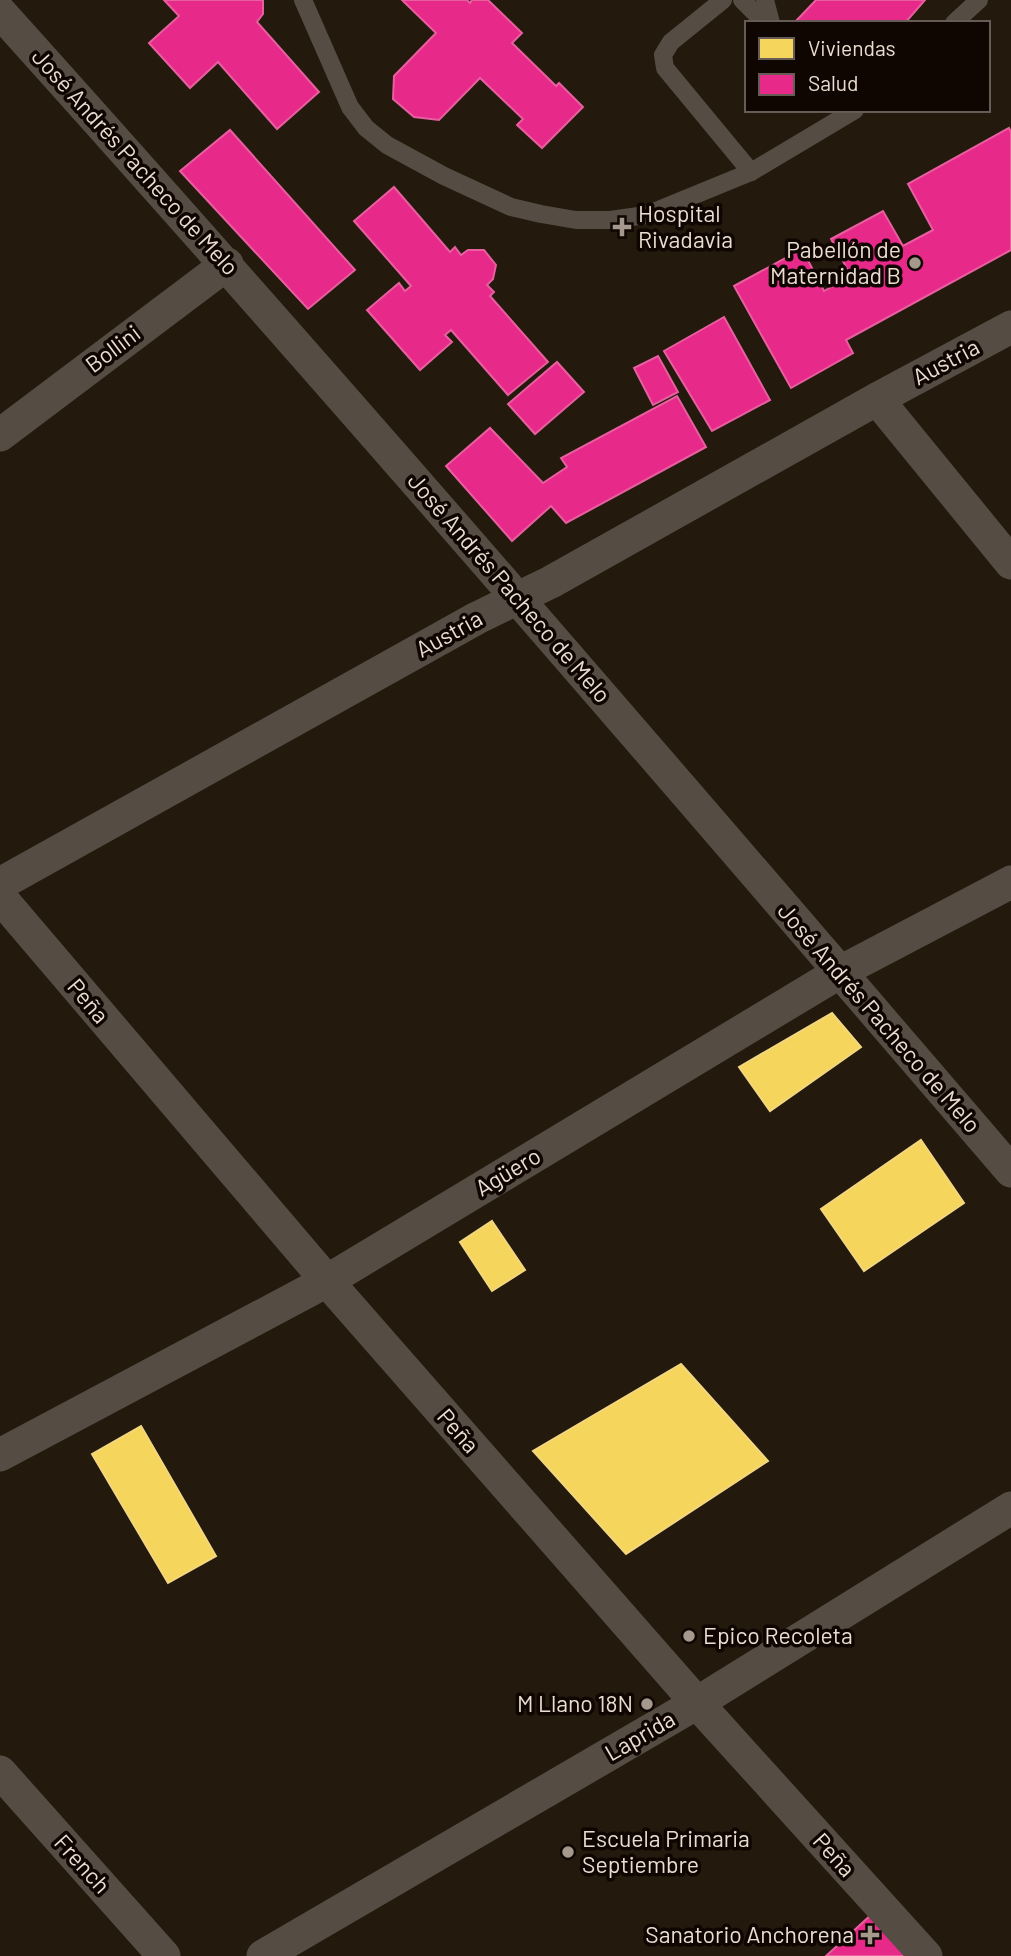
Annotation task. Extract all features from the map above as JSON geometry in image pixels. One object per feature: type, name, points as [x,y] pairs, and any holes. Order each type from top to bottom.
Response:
[{"type":"street","name":"José Andrés Pacheco de Melo","points":[[0,12],[227,264],[1011,1171]]},
{"type":"street","name":"Bollini","points":[[0,435],[227,264]]},
{"type":"street","name":"Austria","points":[[0,884],[477,618],[551,582],[1011,327]]},
{"type":"street","points":[[877,399],[1011,563]]},
{"type":"street","name":"Agüero","points":[[0,1455],[327,1281],[840,972],[1011,882]]},
{"type":"street","name":"Peña","points":[[0,897],[327,1281],[697,1703],[926,1956]]},
{"type":"street","name":"Laprida","points":[[263,1956],[697,1703],[1011,1508]]},
{"type":"street","name":"French","points":[[0,1772],[164,1956]]},
{"type":"lane","points":[[303,0],[350,107],[366,128],[387,145],[444,176],[511,207],[576,220],[646,215],[751,172],[852,112]]},
{"type":"lane","points":[[723,0],[671,42],[663,55],[665,68],[751,172]]},
{"type":"lane","points":[[742,0],[763,21]]},
{"type":"lane","points":[[765,0],[770,21]]},
{"type":"lane","points":[[956,21],[979,0]]},
{"type":"building: Viviendas","points":[[832,1013],[861,1047],[770,1111],[739,1067]]},
{"type":"building: Viviendas","points":[[921,1140],[964,1203],[864,1271],[821,1209]]},
{"type":"building: Viviendas","points":[[492,1221],[525,1270],[492,1291],[460,1242]]},
{"type":"building: Viviendas","points":[[681,1364],[768,1461],[626,1554],[533,1451]]},
{"type":"building: Viviendas","points":[[141,1426],[216,1556],[168,1583],[92,1454]]},
{"type":"building: Salud","points":[[164,0],[263,0],[263,14],[257,22],[319,92],[277,129],[218,62],[190,88],[149,43],[179,16]]},
{"type":"building: Salud","points":[[402,0],[467,0],[470,3],[472,0],[488,0],[522,33],[512,43],[556,86],[559,83],[583,107],[542,148],[517,125],[523,119],[480,78],[439,120],[414,117],[393,99],[394,76],[436,33]]},
{"type":"building: Salud","points":[[816,0],[925,0],[907,21],[796,21]]},
{"type":"building: Salud","name":"Pabellón de Maternidad B","points":[[1009,128],[1011,250],[846,340],[853,353],[791,388],[734,286],[802,249],[824,291],[851,276],[831,239],[883,211],[903,246],[933,230],[908,184]]},
{"type":"building: Salud","points":[[230,130],[355,270],[308,309],[180,171]]},
{"type":"building: Salud","points":[[394,187],[450,252],[455,247],[461,255],[468,250],[484,250],[496,265],[493,279],[487,285],[494,292],[490,296],[548,362],[508,395],[451,330],[445,335],[452,342],[420,370],[367,310],[399,283],[405,291],[411,286],[354,221]]},
{"type":"building: Salud","points":[[724,317],[770,400],[712,431],[664,351]]},
{"type":"building: Salud","points":[[658,356],[678,392],[653,405],[634,368]]},
{"type":"building: Salud","points":[[557,362],[584,392],[535,434],[508,404]]},
{"type":"building: Salud","points":[[677,396],[706,447],[566,523],[551,506],[512,541],[446,466],[490,428],[543,483],[567,467],[561,458]]},
{"type":"building: Salud","name":"Sanatorio Anchorena","points":[[872,1914],[909,1956],[826,1956]]},
{"type":"place","name":"Hospital Rivadavia","points":[[622,227]]},
{"type":"place","name":"Pabellón de Maternidad B","points":[[915,263]]},
{"type":"place","name":"Epico Recoleta","points":[[689,1636]]},
{"type":"place","name":"M Llano 18N","points":[[647,1704]]},
{"type":"place","name":"Escuela Primaria Septiembre","points":[[568,1852]]},
{"type":"place","name":"Sanatorio Anchorena","points":[[870,1935]]}]
